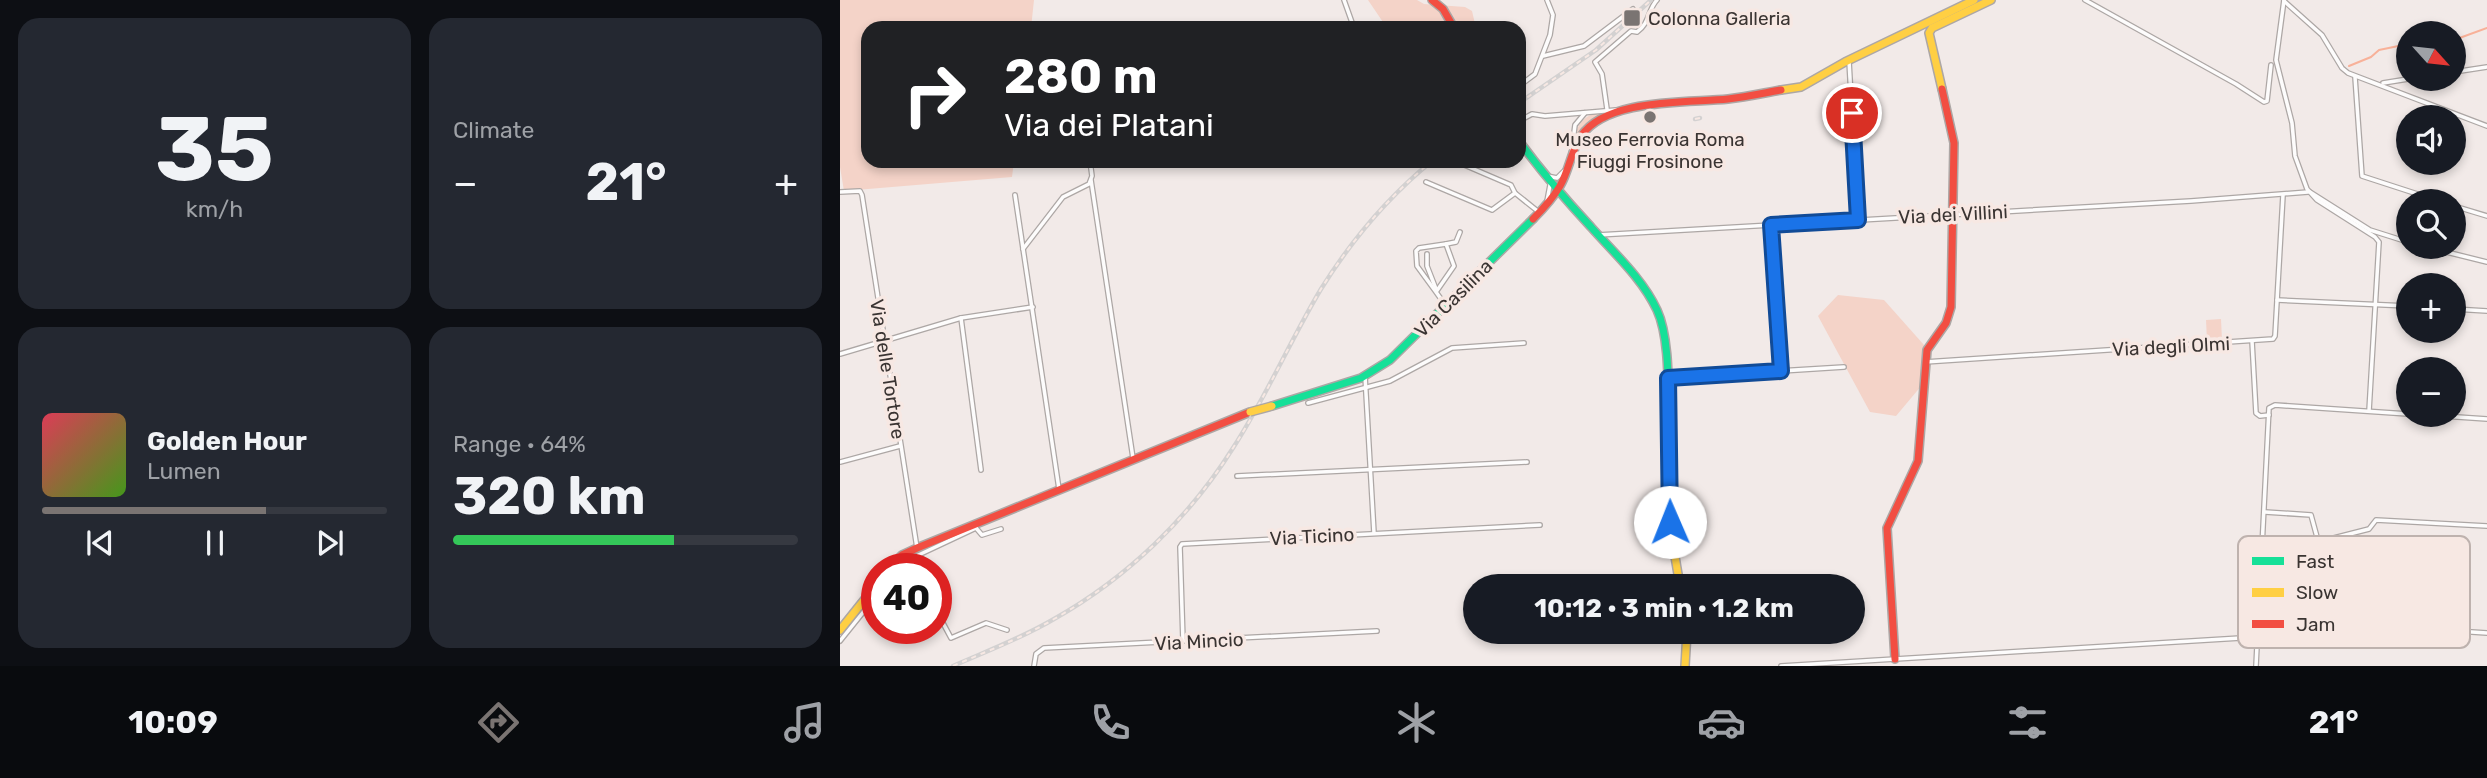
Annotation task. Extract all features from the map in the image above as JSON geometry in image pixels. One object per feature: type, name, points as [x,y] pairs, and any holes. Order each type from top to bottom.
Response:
[{"type":"main road","points":[[1432,0],[1443,9],[1450,21]]},
{"type":"main road","name":"Via Casilina","points":[[906,553],[1250,412],[1366,376],[1388,362],[1540,212],[1558,191],[1580,137],[1588,128],[1622,110],[1731,99],[1796,89],[1849,60],[1975,0]]},
{"type":"main road","points":[[1895,659],[1887,529],[1918,461],[1928,347],[1946,323],[1951,309],[1954,140],[1929,33],[1933,28],[1991,0]]},
{"type":"main road","points":[[1526,150],[1558,191],[1641,282],[1653,300],[1661,322],[1668,378],[1670,522],[1679,574]]},
{"type":"main road","points":[[840,630],[861,604]]},
{"type":"main road","points":[[1685,666],[1686,644]]},
{"type":"street","points":[[1344,0],[1352,21]]},
{"type":"street","points":[[1526,81],[1535,74],[1543,56],[1553,19],[1553,11],[1547,0]]},
{"type":"street","points":[[1607,109],[1602,74],[1595,62],[1631,31],[1637,32],[1641,29],[1657,0]]},
{"type":"street","points":[[2085,0],[2265,102],[2271,65]]},
{"type":"street","points":[[2284,0],[2322,35],[2342,68],[2356,77],[2487,126]]},
{"type":"street","points":[[2284,0],[2276,60],[2292,123],[2296,158],[2308,192],[2317,201],[2378,239],[2369,411]]},
{"type":"street","points":[[1543,56],[1584,46],[1633,9]]},
{"type":"street","points":[[1849,60],[1858,220]]},
{"type":"street","points":[[2466,70],[2487,67]]},
{"type":"street","points":[[2356,77],[2362,176],[2402,189]]},
{"type":"street","points":[[2380,84],[2396,81]]},
{"type":"street","points":[[1526,117],[1532,114],[1545,116],[1607,109],[1622,110]]},
{"type":"street","points":[[1471,168],[1510,185],[1515,193],[1540,212],[1548,197],[1545,174],[1557,178],[1570,159],[1575,125],[1587,111]]},
{"type":"street","points":[[1090,168],[1133,459]]},
{"type":"street","points":[[1023,249],[1063,197],[1086,187],[1091,180]]},
{"type":"street","points":[[1426,181],[1492,210],[1515,193]]},
{"type":"street","name":"Via delle Tortore","points":[[840,192],[860,191],[916,548]]},
{"type":"street","points":[[2308,192],[2370,230],[2396,238]]},
{"type":"street","name":"Via dei Villini","points":[[1598,235],[2308,192]]},
{"type":"street","points":[[1015,195],[1059,489]]},
{"type":"street","name":"Via degli Olmi","points":[[1925,362],[2252,341],[2274,337],[2283,195]]},
{"type":"street","points":[[2466,210],[2487,216]]},
{"type":"street","points":[[1771,225],[1781,371]]},
{"type":"street","points":[[1446,306],[1417,267],[1416,252],[1418,248],[1457,241],[1460,232]]},
{"type":"street","points":[[1436,292],[1454,265],[1446,244]]},
{"type":"street","points":[[1427,254],[1427,266],[1436,292]]},
{"type":"street","points":[[2466,257],[2487,262]]},
{"type":"street","points":[[2277,300],[2396,305]]},
{"type":"street","points":[[840,354],[961,318],[1033,307]]},
{"type":"street","points":[[2466,310],[2487,311]]},
{"type":"street","points":[[961,318],[981,470]]},
{"type":"street","points":[[2252,341],[2256,411],[2259,415],[2269,415]]},
{"type":"street","points":[[1308,403],[1390,381],[1452,348],[1524,343]]},
{"type":"street","points":[[1668,378],[1844,367]]},
{"type":"street","points":[[1366,376],[1374,533]]},
{"type":"street","points":[[2263,536],[2270,407],[2275,405],[2396,413]]},
{"type":"street","points":[[2466,418],[2487,419]]},
{"type":"street","points":[[840,462],[900,446]]},
{"type":"street","points":[[1237,476],[1527,462]]},
{"type":"street","points":[[2265,512],[2311,515],[2317,536]]},
{"type":"street","points":[[2342,536],[2369,529],[2376,520],[2487,526]]},
{"type":"street","points":[[922,553],[976,525],[982,535],[1001,529]]},
{"type":"street","name":"Via Ticino","points":[[1183,642],[1181,544],[1540,525]]},
{"type":"street","points":[[840,640],[861,614]]},
{"type":"street","points":[[952,638],[986,622],[1007,630]]},
{"type":"street","name":"Via Mincio","points":[[1034,666],[1036,654],[1043,648],[1377,631]]},
{"type":"street","points":[[1781,666],[2238,638]]},
{"type":"street","points":[[2256,666],[2257,648]]},
{"type":"shaded area","points":[[840,0],[1034,0],[1032,21],[861,21],[861,168],[1013,168],[1012,177],[844,191],[840,167]]},
{"type":"shaded area","points":[[1368,0],[1417,0],[1424,4],[1465,7],[1472,11],[1474,21],[1382,21]]},
{"type":"shaded area","points":[[1608,112],[1586,126],[1574,138],[1585,118]]},
{"type":"shaded area","points":[[1838,295],[1884,300],[1924,345],[1922,385],[1896,416],[1870,412],[1818,316]]},
{"type":"shaded area","points":[[2221,319],[2222,340],[2207,341],[2206,320]]},
{"type":"waterway","points":[[2466,36],[2487,28]]},
{"type":"waterway","points":[[2349,66],[2371,57],[2379,50],[2396,46]]},
{"type":"railway","points":[[1526,98],[1596,50],[1651,0]]},
{"type":"railway","points":[[1695,119],[1700,118]]},
{"type":"railway","points":[[953,666],[1030,632],[1081,603],[1131,565],[1176,522],[1216,474],[1233,448],[1321,289],[1345,254],[1371,220],[1424,168]]},
{"type":"traffic: fast","points":[[1526,150],[1627,266],[1651,298],[1664,335],[1668,364],[1669,421]]},
{"type":"traffic: fast","points":[[1272,406],[1361,378],[1390,360],[1533,219]]},
{"type":"traffic: slow","points":[[1781,90],[1801,87],[1845,62],[1974,0]]},
{"type":"traffic: slow","points":[[1942,89],[1929,33],[1932,28],[1991,0]]},
{"type":"traffic: slow","points":[[1250,412],[1272,406]]},
{"type":"traffic: slow","points":[[1669,421],[1670,527],[1678,574]]},
{"type":"traffic: slow","points":[[840,630],[861,604]]},
{"type":"traffic: slow","points":[[1685,666],[1686,644]]},
{"type":"traffic: jam","points":[[1432,0],[1443,9],[1450,21]]},
{"type":"traffic: jam","points":[[1895,659],[1887,528],[1918,461],[1927,350],[1946,323],[1951,307],[1954,143],[1942,89]]},
{"type":"traffic: jam","points":[[1533,219],[1560,186],[1581,136],[1593,124],[1609,115],[1648,105],[1728,99],[1781,90]]},
{"type":"traffic: jam","points":[[906,553],[1250,412]]},
{"type":"place","name":"Colonna Galleria","points":[[1632,18]]},
{"type":"place","name":"Museo Ferrovia Roma Fiuggi Frosinone","points":[[1650,117]]},
{"type":"route","points":[[1670,522],[1668,378],[1781,371],[1771,225],[1858,220],[1852,113]]}]
